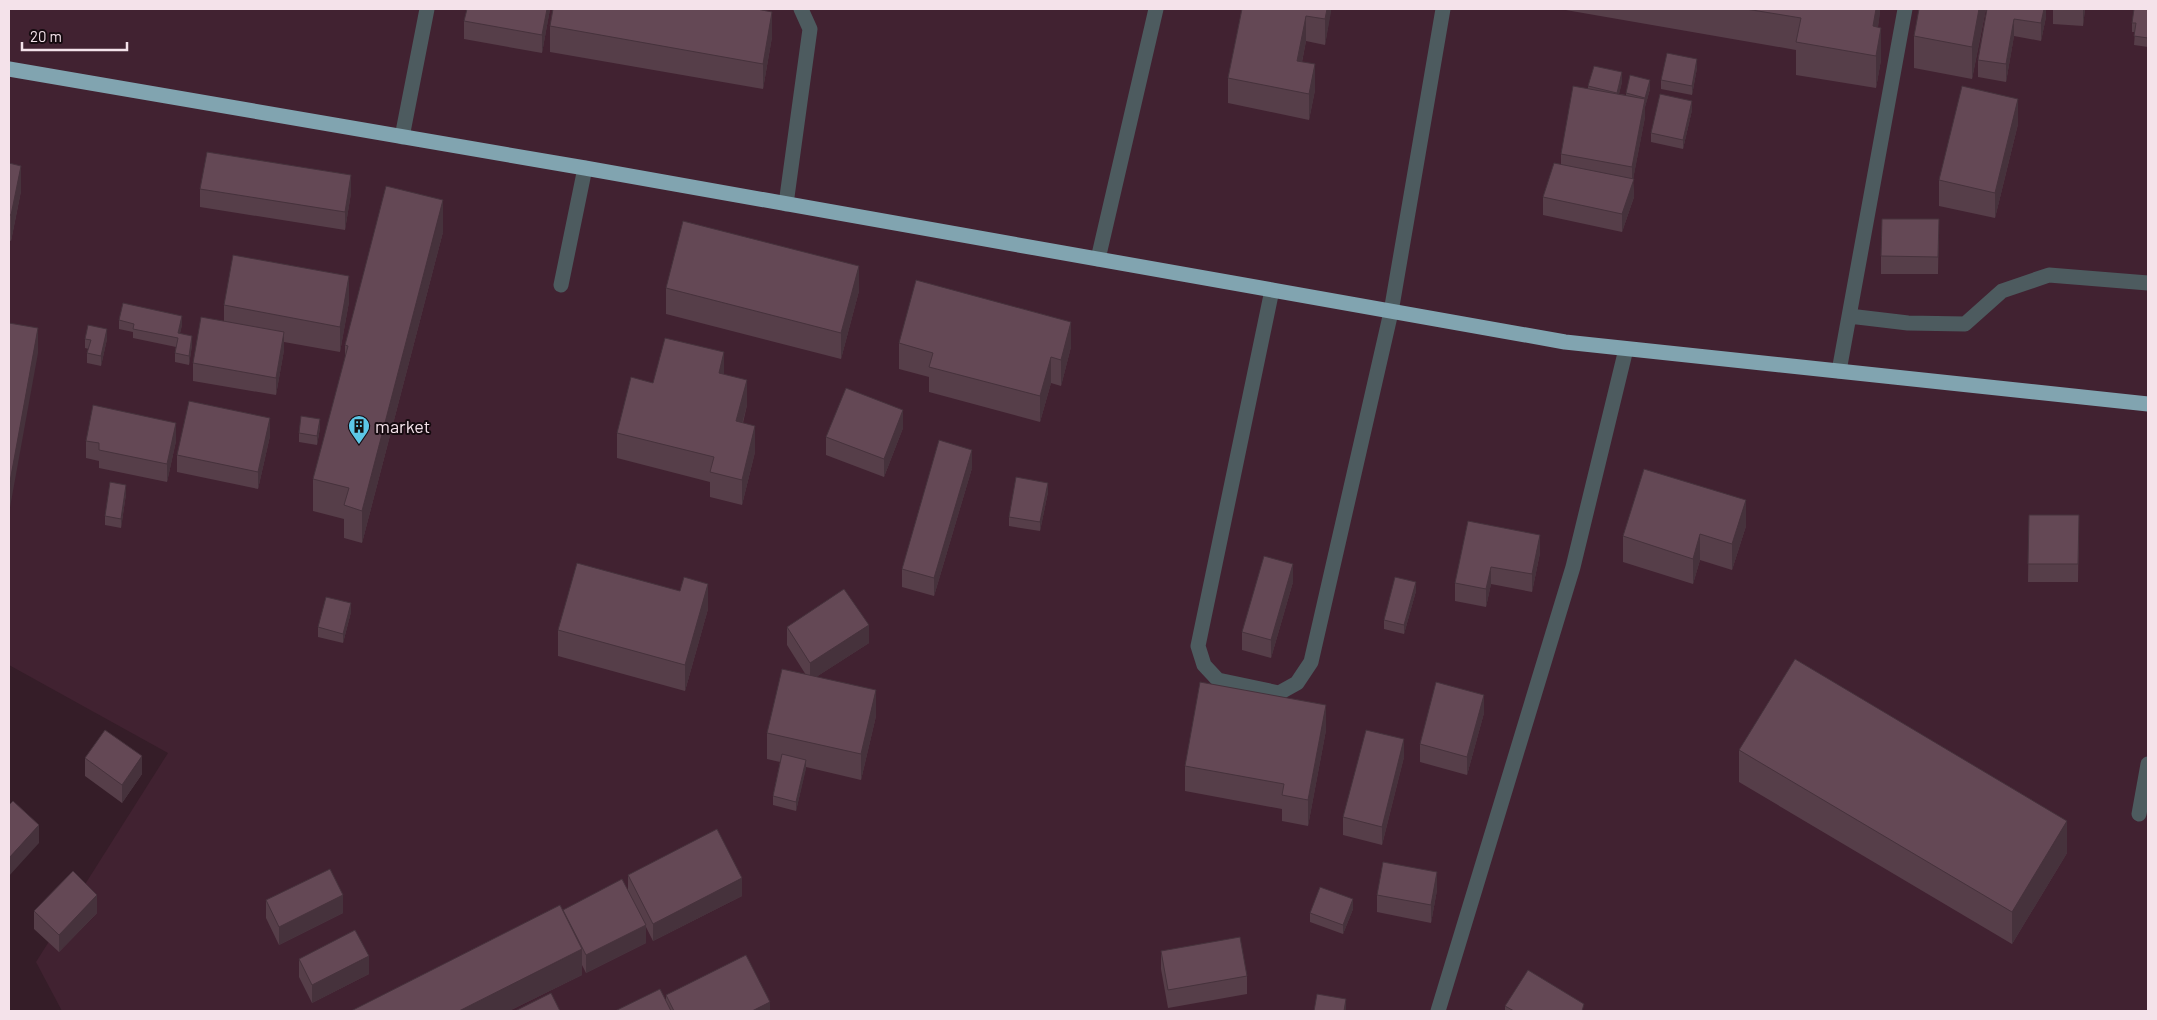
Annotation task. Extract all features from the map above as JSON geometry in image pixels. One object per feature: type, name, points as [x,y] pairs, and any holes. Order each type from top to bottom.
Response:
[{"type":"highway","points":[[9,69],[585,168],[1565,342],[2148,404]]},
{"type":"street","points":[[402,137],[427,9]]},
{"type":"street","points":[[786,204],[810,29],[801,9]]},
{"type":"street","points":[[1098,259],[1156,9]]},
{"type":"street","points":[[1272,290],[1198,646],[1204,665],[1218,680],[1279,693],[1297,683],[1311,662],[1392,312],[1443,9]]},
{"type":"street","points":[[1839,371],[1905,9]]},
{"type":"street","points":[[561,285],[585,168]]},
{"type":"street","points":[[1849,316],[1908,323],[1965,324],[2002,291],[2049,275],[2148,283]]},
{"type":"street","points":[[1438,1011],[1573,567],[1626,349]]},
{"type":"street","points":[[2139,814],[2148,764]]},
{"type":"shaded area","points":[[9,9],[2148,9],[2148,1011],[62,1011],[36,962],[168,753],[9,665]]},
{"type":"building","points":[[467,9],[547,9],[542,35],[464,21]]},
{"type":"building","points":[[553,9],[757,9],[772,12],[763,64],[550,26]]},
{"type":"building","points":[[1242,9],[1327,9],[1325,19],[1306,16],[1297,61],[1315,64],[1309,94],[1228,78]]},
{"type":"building","points":[[1746,9],[1876,9],[1873,26],[1881,28],[1876,56],[1796,42],[1801,18]]},
{"type":"building","points":[[1919,9],[1979,9],[1972,47],[1914,36]]},
{"type":"building","points":[[1987,9],[2044,9],[2041,23],[2014,19],[2006,64],[1978,60]]},
{"type":"building","points":[[2134,9],[2148,9],[2148,38],[2134,36],[2136,23],[2132,23]]},
{"type":"building","points":[[1667,53],[1697,59],[1692,86],[1661,80]]},
{"type":"building","points":[[1594,66],[1622,72],[1617,93],[1588,86]]},
{"type":"building","points":[[1630,75],[1650,80],[1645,98],[1626,93]]},
{"type":"building","points":[[1573,86],[1645,99],[1632,167],[1561,154]]},
{"type":"building","points":[[1962,86],[2018,99],[1995,193],[1939,180]]},
{"type":"building","points":[[1660,94],[1692,101],[1683,140],[1651,133]]},
{"type":"building","points":[[207,152],[351,175],[345,212],[200,189]]},
{"type":"building","points":[[9,163],[21,166],[11,215],[9,215]]},
{"type":"building","points":[[1554,163],[1634,179],[1622,214],[1543,197]]},
{"type":"building","name":"market","points":[[386,186],[443,200],[362,511],[344,505],[349,488],[313,479],[348,346],[345,345]]},
{"type":"building","points":[[1882,219],[1939,219],[1938,257],[1881,256]]},
{"type":"building","points":[[683,221],[859,266],[841,333],[666,288]]},
{"type":"building","points":[[233,255],[349,276],[340,327],[224,305]]},
{"type":"building","points":[[916,280],[1071,322],[1061,360],[1051,357],[1040,396],[929,367],[933,353],[899,343]]},
{"type":"building","points":[[123,303],[182,316],[178,333],[192,336],[189,356],[175,353],[178,338],[133,329],[134,324],[119,320]]},
{"type":"building","points":[[201,317],[284,332],[276,378],[193,363]]},
{"type":"building","points":[[9,323],[38,328],[9,487]]},
{"type":"building","points":[[88,325],[107,329],[101,356],[87,353],[91,340],[85,339]]},
{"type":"building","points":[[665,338],[724,352],[719,373],[747,380],[736,421],[755,426],[742,480],[710,472],[714,457],[617,433],[631,377],[653,383]]},
{"type":"building","points":[[846,388],[903,410],[884,459],[826,437]]},
{"type":"building","points":[[189,401],[270,418],[258,472],[177,455]]},
{"type":"building","points":[[93,405],[176,423],[167,464],[99,450],[99,443],[86,441]]},
{"type":"building","points":[[301,416],[320,419],[317,436],[299,433]]},
{"type":"building","points":[[939,440],[972,450],[934,578],[902,569]]},
{"type":"building","points":[[1644,469],[1746,500],[1732,544],[1700,534],[1693,559],[1623,536]]},
{"type":"building","points":[[1016,477],[1048,483],[1040,522],[1009,517]]},
{"type":"building","points":[[110,482],[126,485],[121,519],[105,516]]},
{"type":"building","points":[[2029,515],[2079,515],[2078,564],[2028,564]]},
{"type":"building","points":[[1468,521],[1540,535],[1532,574],[1491,567],[1486,589],[1455,583]]},
{"type":"building","points":[[1264,556],[1293,564],[1271,640],[1242,632]]},
{"type":"building","points":[[577,563],[680,591],[684,577],[708,584],[685,665],[558,630]]},
{"type":"building","points":[[1395,577],[1416,582],[1404,625],[1384,620]]},
{"type":"building","points":[[844,589],[869,625],[810,663],[787,627]]},
{"type":"building","points":[[326,597],[351,603],[343,634],[318,627]]},
{"type":"building","points":[[1795,659],[2067,821],[2012,912],[1739,750]]},
{"type":"building","points":[[782,669],[876,690],[861,754],[767,733]]},
{"type":"building","points":[[1200,682],[1326,705],[1308,800],[1282,795],[1284,784],[1185,766]]},
{"type":"building","points":[[1436,682],[1484,695],[1467,757],[1420,744]]},
{"type":"building","points":[[105,730],[142,756],[122,785],[85,758]]},
{"type":"building","points":[[1366,730],[1404,739],[1382,827],[1343,817]]},
{"type":"building","points":[[782,754],[806,760],[796,802],[773,796]]},
{"type":"building","points":[[13,801],[39,825],[9,858],[9,805]]},
{"type":"building","points":[[717,829],[742,878],[653,924],[628,875]]},
{"type":"building","points":[[1383,862],[1437,872],[1431,905],[1377,895]]},
{"type":"building","points":[[330,869],[343,895],[279,927],[266,900]]},
{"type":"building","points":[[73,871],[97,895],[59,935],[34,911]]},
{"type":"building","points":[[622,879],[646,925],[586,955],[563,910]]},
{"type":"building","points":[[1320,887],[1353,899],[1343,925],[1310,913]]},
{"type":"building","points":[[560,905],[582,949],[459,1011],[351,1011]]},
{"type":"building","points":[[355,930],[369,956],[312,985],[299,959]]},
{"type":"building","points":[[1240,937],[1247,976],[1168,990],[1161,951]]},
{"type":"building","points":[[746,955],[770,1002],[752,1011],[674,1011],[666,995]]},
{"type":"building","points":[[1528,970],[1584,1004],[1582,1011],[1514,1011],[1505,1006]]},
{"type":"building","points":[[660,989],[671,1011],[615,1011]]},
{"type":"building","points":[[551,993],[560,1011],[515,1011]]},
{"type":"building","points":[[1317,994],[1346,999],[1344,1011],[1314,1011]]},
{"type":"place","name":"market","points":[[359,445]]}]
